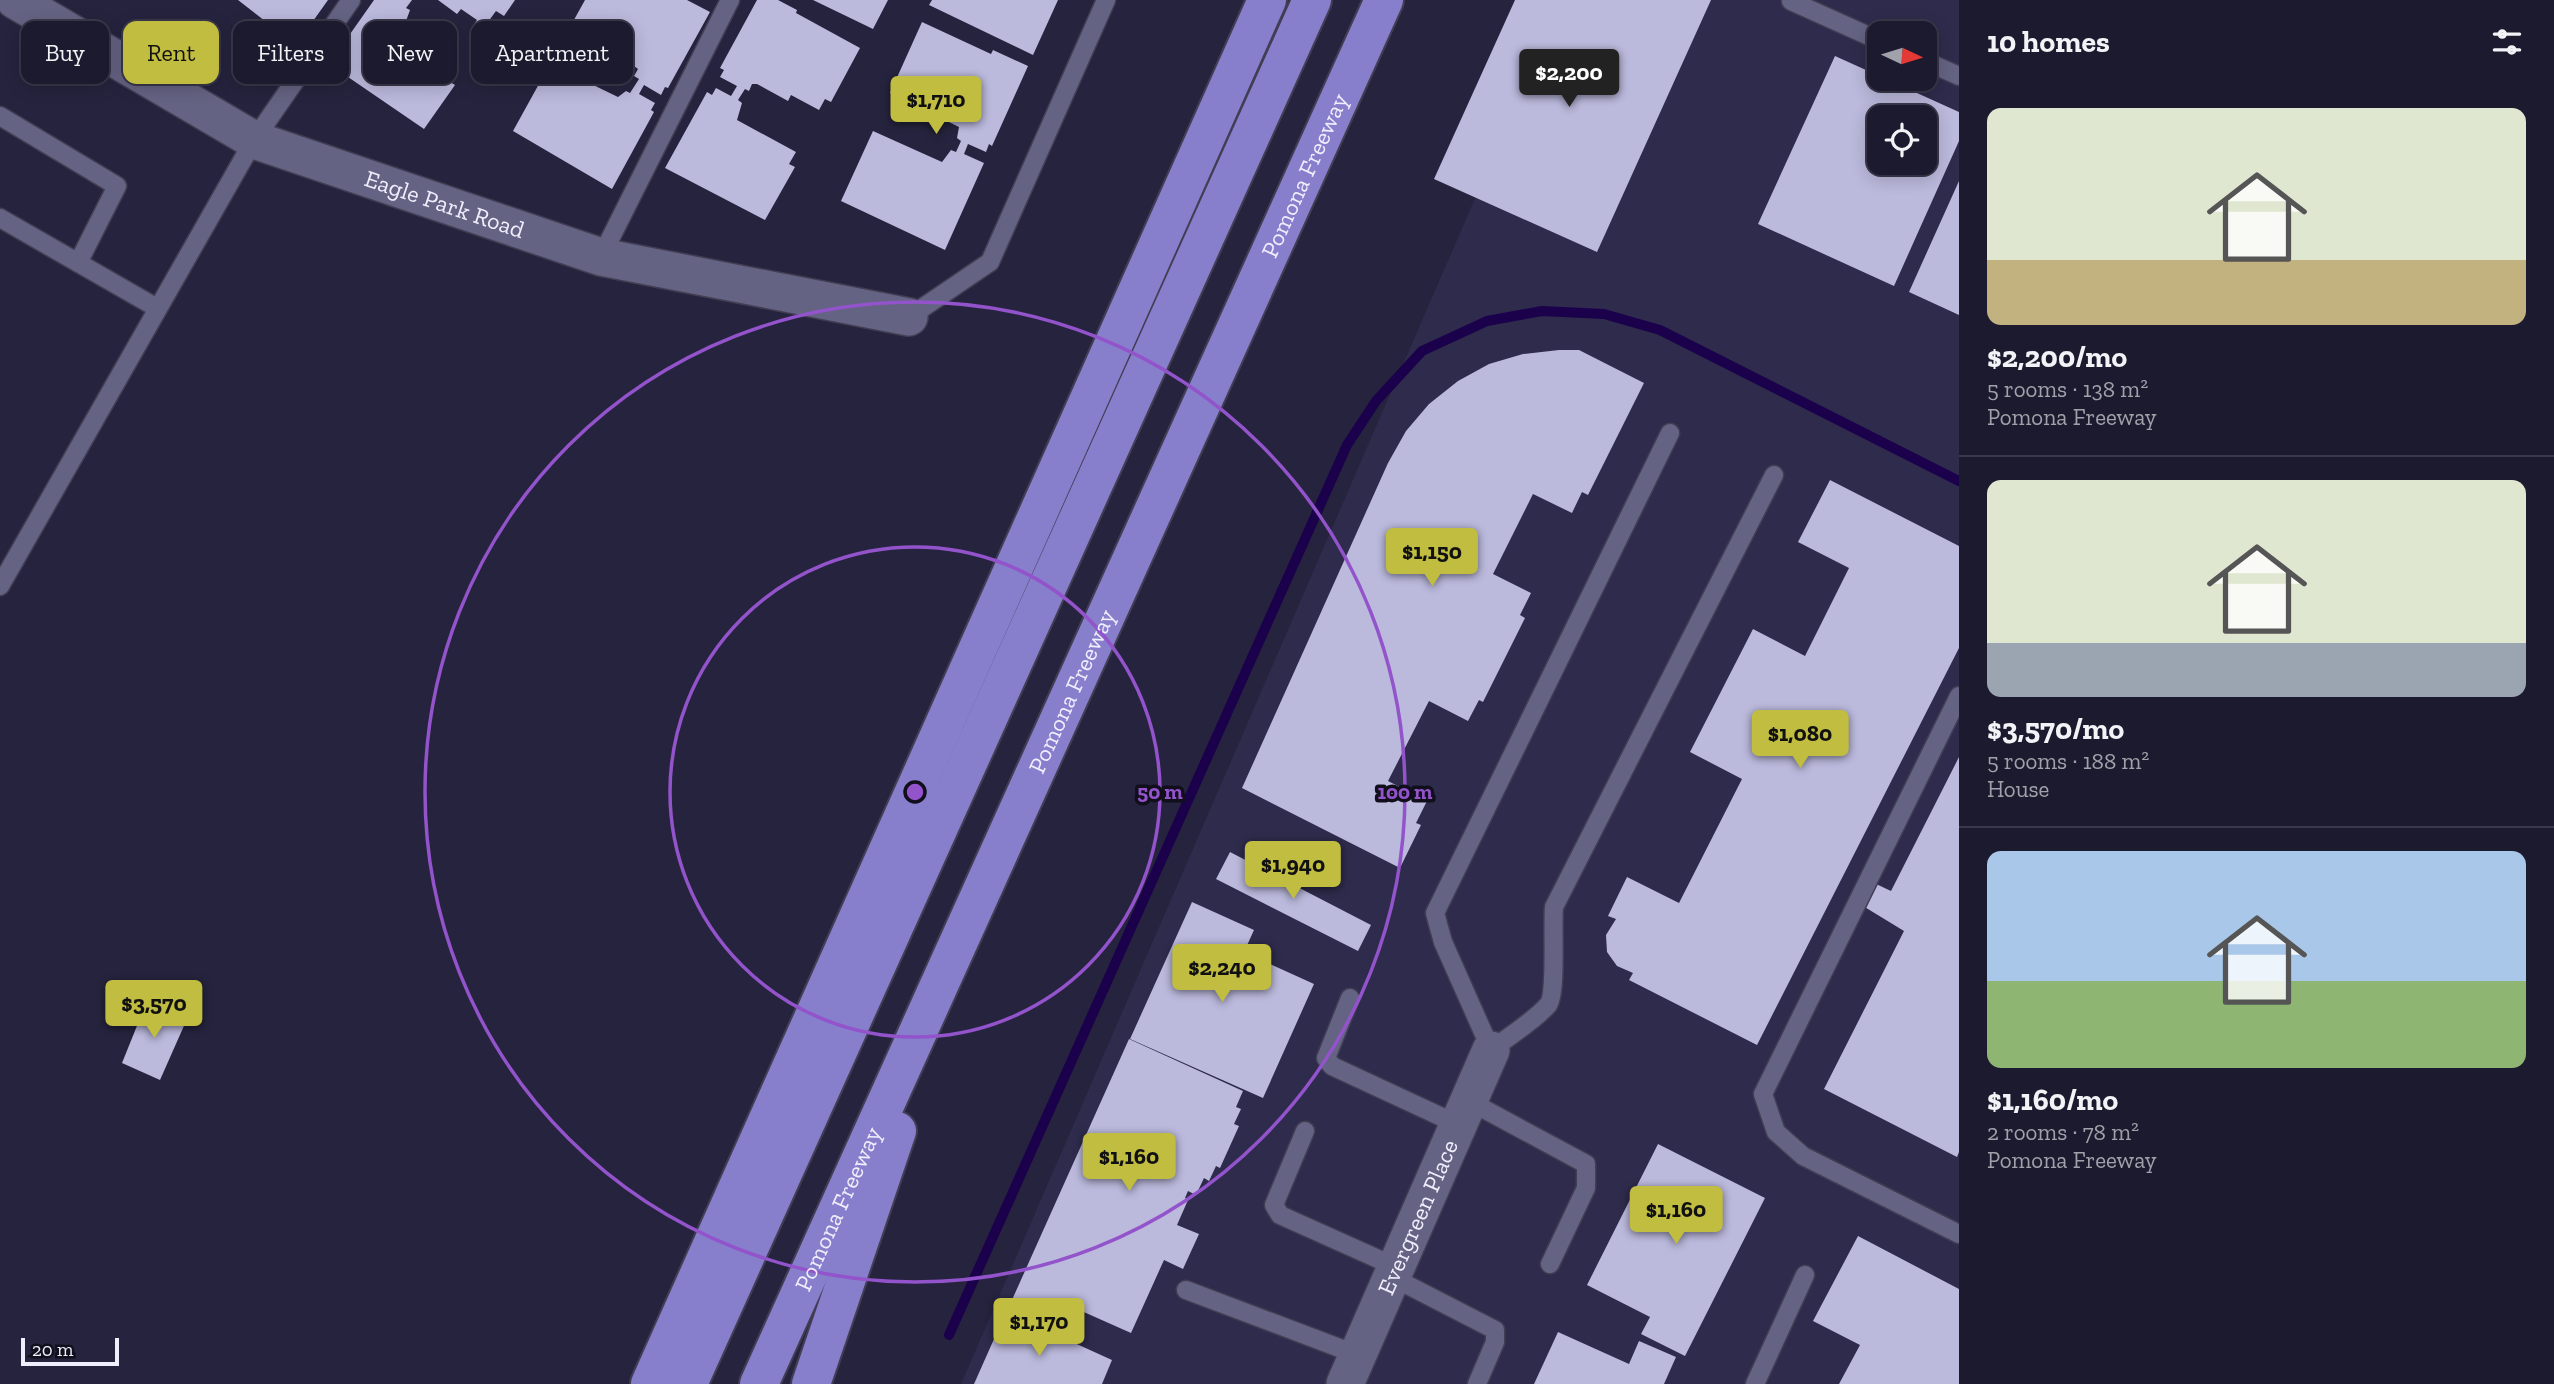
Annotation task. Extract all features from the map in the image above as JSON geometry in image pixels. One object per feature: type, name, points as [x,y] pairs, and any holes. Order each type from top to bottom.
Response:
[{"type":"highway","points":[[650,1384],[1266,0]]},
{"type":"highway","points":[[688,1384],[1312,0]]},
{"type":"highway","points":[[713,1384],[1335,0]]},
{"type":"highway","name":"Pomona Freeway","points":[[759,1384],[1384,0]]},
{"type":"highway","points":[[811,1384],[973,911]]},
{"type":"street","name":"Eagle Park Road","points":[[15,0],[254,140],[601,257],[909,317]]},
{"type":"street","name":"Evergreen Place","points":[[1351,1370],[1491,1050]]},
{"type":"lane","points":[[0,586],[254,140],[351,0]]},
{"type":"lane","points":[[601,257],[730,0]]},
{"type":"lane","points":[[909,317],[990,262],[1106,0]]},
{"type":"lane","points":[[1791,1],[1867,35]]},
{"type":"lane","points":[[1937,66],[1959,76]]},
{"type":"lane","points":[[0,116],[117,186],[78,263]]},
{"type":"lane","points":[[0,218],[157,308]]},
{"type":"lane","points":[[1670,433],[1435,913],[1443,942],[1491,1050],[1549,1004],[1554,986],[1551,943],[1554,907],[1774,475]]},
{"type":"lane","points":[[1959,696],[1763,1094],[1776,1132],[1802,1156],[1959,1234]]},
{"type":"lane","points":[[1350,998],[1326,1058],[1332,1066],[1464,1113],[1586,1164],[1586,1188],[1550,1264]]},
{"type":"lane","points":[[1305,1131],[1275,1205],[1280,1214],[1394,1272],[1495,1330],[1495,1342],[1477,1384]]},
{"type":"lane","points":[[1755,1384],[1805,1275]]},
{"type":"lane","points":[[1186,1290],[1351,1370]]},
{"type":"shaded area","points":[[1561,0],[1959,0],[1959,1384],[961,1384]]},
{"type":"building","points":[[238,0],[328,0],[313,21],[265,21]]},
{"type":"building","points":[[374,0],[412,0],[406,8],[410,10],[406,21],[363,21],[363,84],[455,85],[424,129],[349,78],[349,36]]},
{"type":"building","points":[[438,0],[515,0],[504,16],[496,11],[489,21],[476,21],[461,9],[457,14]]},
{"type":"building","points":[[585,0],[687,0],[710,12],[668,88],[665,87],[661,95],[644,85],[639,94],[655,103],[651,110],[654,112],[612,189],[513,131],[539,84],[591,84],[618,97],[626,91],[630,93],[639,79],[634,76],[638,69],[633,66],[633,21],[573,21]]},
{"type":"building","points":[[757,0],[778,0],[797,10],[796,13],[860,48],[831,102],[825,99],[819,110],[791,95],[788,101],[757,84],[752,84],[749,91],[745,89],[738,100],[742,103],[737,120],[796,152],[789,164],[795,167],[765,220],[665,168],[707,92],[712,95],[716,88],[731,96],[737,86],[720,77],[724,70],[720,68]]},
{"type":"building","points":[[813,0],[888,0],[873,29]]},
{"type":"building","points":[[932,0],[1058,0],[1033,55],[929,5]]},
{"type":"building","points":[[1515,0],[1711,0],[1597,252],[1434,179]]},
{"type":"building","points":[[922,22],[991,54],[993,50],[1028,66],[992,146],[989,144],[986,152],[968,144],[964,154],[984,163],[945,250],[841,201],[873,131],[942,162],[951,150],[956,152],[961,141],[957,138],[959,127],[890,93]]},
{"type":"building","points":[[1835,56],[1867,70],[1867,91],[1912,91],[1959,112],[1959,141],[1894,286],[1758,224]]},
{"type":"building","points":[[1959,181],[1959,315],[1909,292]]},
{"type":"building","points":[[1579,350],[1644,383],[1588,495],[1582,492],[1572,513],[1533,494],[1493,574],[1531,593],[1520,615],[1525,618],[1483,702],[1479,700],[1468,721],[1429,701],[1388,781],[1427,801],[1416,823],[1421,825],[1400,868],[1242,788],[1388,463],[1406,431],[1429,404],[1458,381],[1489,364],[1523,354]]},
{"type":"building","points":[[1830,480],[1959,546],[1959,648],[1757,1045],[1629,980],[1633,973],[1617,966],[1607,952],[1606,935],[1616,919],[1608,916],[1627,877],[1679,903],[1742,779],[1690,752],[1753,629],[1805,656],[1849,568],[1798,542]]},
{"type":"building","points":[[1959,757],[1957,1157],[1824,1089],[1904,931],[1863,906],[1874,883],[1891,891]]},
{"type":"building","points":[[1230,852],[1371,925],[1358,951],[1216,879]]},
{"type":"building","points":[[1192,902],[1254,930],[1244,952],[1314,984],[1263,1098],[1130,1039]]},
{"type":"building","points":[[147,1001],[187,1019],[160,1080],[122,1063]]},
{"type":"building","points":[[1129,1039],[1243,1091],[1236,1107],[1241,1109],[1234,1124],[1239,1126],[1220,1168],[1216,1166],[1209,1181],[1204,1178],[1196,1195],[1188,1191],[1185,1198],[1188,1200],[1177,1225],[1199,1234],[1183,1269],[1164,1260],[1131,1333],[1077,1309],[1064,1336],[1007,1311]]},
{"type":"building","points":[[1658,1144],[1765,1198],[1685,1356],[1641,1334],[1650,1317],[1587,1285]]},
{"type":"building","points":[[1858,1236],[1959,1289],[1959,1384],[1839,1384],[1860,1345],[1813,1321]]},
{"type":"building","points":[[1006,1312],[1112,1360],[1102,1384],[974,1384]]},
{"type":"building","points":[[1558,1332],[1629,1364],[1639,1341],[1676,1357],[1664,1384],[1534,1384]]},
{"type":"waterway","points":[[949,1335],[1347,445],[1376,401],[1422,351],[1487,321],[1542,311],[1604,314],[1660,330],[1959,481]]}]
